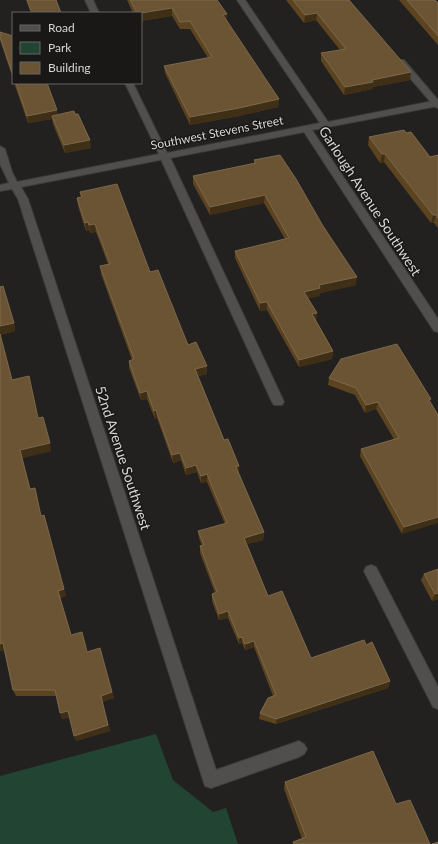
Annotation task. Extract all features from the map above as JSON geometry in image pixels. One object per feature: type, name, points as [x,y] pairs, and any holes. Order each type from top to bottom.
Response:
[{"type":"street","points":[[89,0],[95,12]]},
{"type":"street","name":"Garlough Avenue Southwest","points":[[241,0],[326,124]]},
{"type":"street","points":[[397,57],[437,104]]},
{"type":"street","points":[[129,84],[164,155],[278,402]]},
{"type":"street","name":"Southwest Stevens Street","points":[[0,188],[164,155],[437,104]]},
{"type":"street","name":"Garlough Avenue Southwest","points":[[306,128],[438,328]]},
{"type":"street","name":"52nd Avenue Southwest","points":[[0,149],[7,172],[25,206],[211,780],[299,749]]},
{"type":"street","points":[[371,571],[438,702]]},
{"type":"green space","points":[[156,734],[173,780],[213,812],[226,808],[238,844],[0,844],[0,776]]},
{"type":"building","points":[[27,0],[56,0],[61,12],[32,12]]},
{"type":"building","points":[[130,0],[217,0],[227,14],[223,15],[279,99],[190,117],[164,66],[212,57],[190,21],[180,22],[172,8],[142,13],[136,12]]},
{"type":"building","points":[[293,0],[349,0],[411,72],[372,80],[373,82],[345,87],[321,53],[346,49],[317,13],[305,15]]},
{"type":"building","points":[[407,0],[435,0],[438,3],[438,36]]},
{"type":"building","points":[[0,32],[12,36],[12,72],[0,37]]},
{"type":"building","points":[[16,84],[47,84],[57,110],[27,116]]},
{"type":"building","points":[[74,111],[75,114],[78,114],[90,140],[64,145],[52,116]]},
{"type":"building","points":[[404,130],[406,133],[411,132],[430,157],[438,155],[438,218],[436,215],[433,215],[385,154],[382,154],[369,137]]},
{"type":"building","points":[[280,155],[296,179],[323,226],[357,277],[319,285],[320,288],[304,292],[317,313],[312,314],[333,351],[299,360],[267,302],[260,303],[235,251],[289,238],[265,195],[210,207],[193,176],[256,163],[254,160]]},
{"type":"building","points":[[117,184],[150,272],[158,270],[188,345],[196,342],[207,366],[195,369],[224,440],[228,439],[239,466],[236,467],[264,532],[244,538],[268,596],[282,591],[311,658],[364,640],[366,645],[372,642],[390,681],[276,719],[260,713],[268,698],[276,695],[254,641],[245,644],[242,637],[239,638],[228,611],[219,614],[212,594],[217,592],[200,546],[204,545],[198,531],[227,523],[207,474],[201,476],[196,465],[186,468],[180,453],[172,455],[156,410],[154,411],[147,391],[140,393],[129,361],[134,359],[100,266],[110,264],[95,224],[89,225],[88,222],[85,223],[77,198],[82,197],[80,192]]},
{"type":"building","points":[[3,286],[14,323],[0,326],[0,287]]},
{"type":"building","points":[[0,334],[12,380],[29,376],[38,418],[43,417],[50,443],[20,450],[30,489],[35,488],[41,516],[44,515],[64,589],[58,591],[71,635],[82,632],[87,652],[100,648],[112,692],[101,696],[108,725],[74,736],[68,711],[60,713],[55,690],[13,690],[3,643],[0,644]]},
{"type":"building","points":[[397,344],[431,399],[429,400],[438,415],[438,517],[404,527],[361,449],[399,438],[378,402],[366,405],[356,388],[329,378],[341,359]]},
{"type":"building","points":[[438,569],[438,593],[435,594],[424,574]]},
{"type":"building","points":[[373,751],[396,804],[410,800],[430,844],[294,844],[293,842],[306,837],[285,782]]}]
